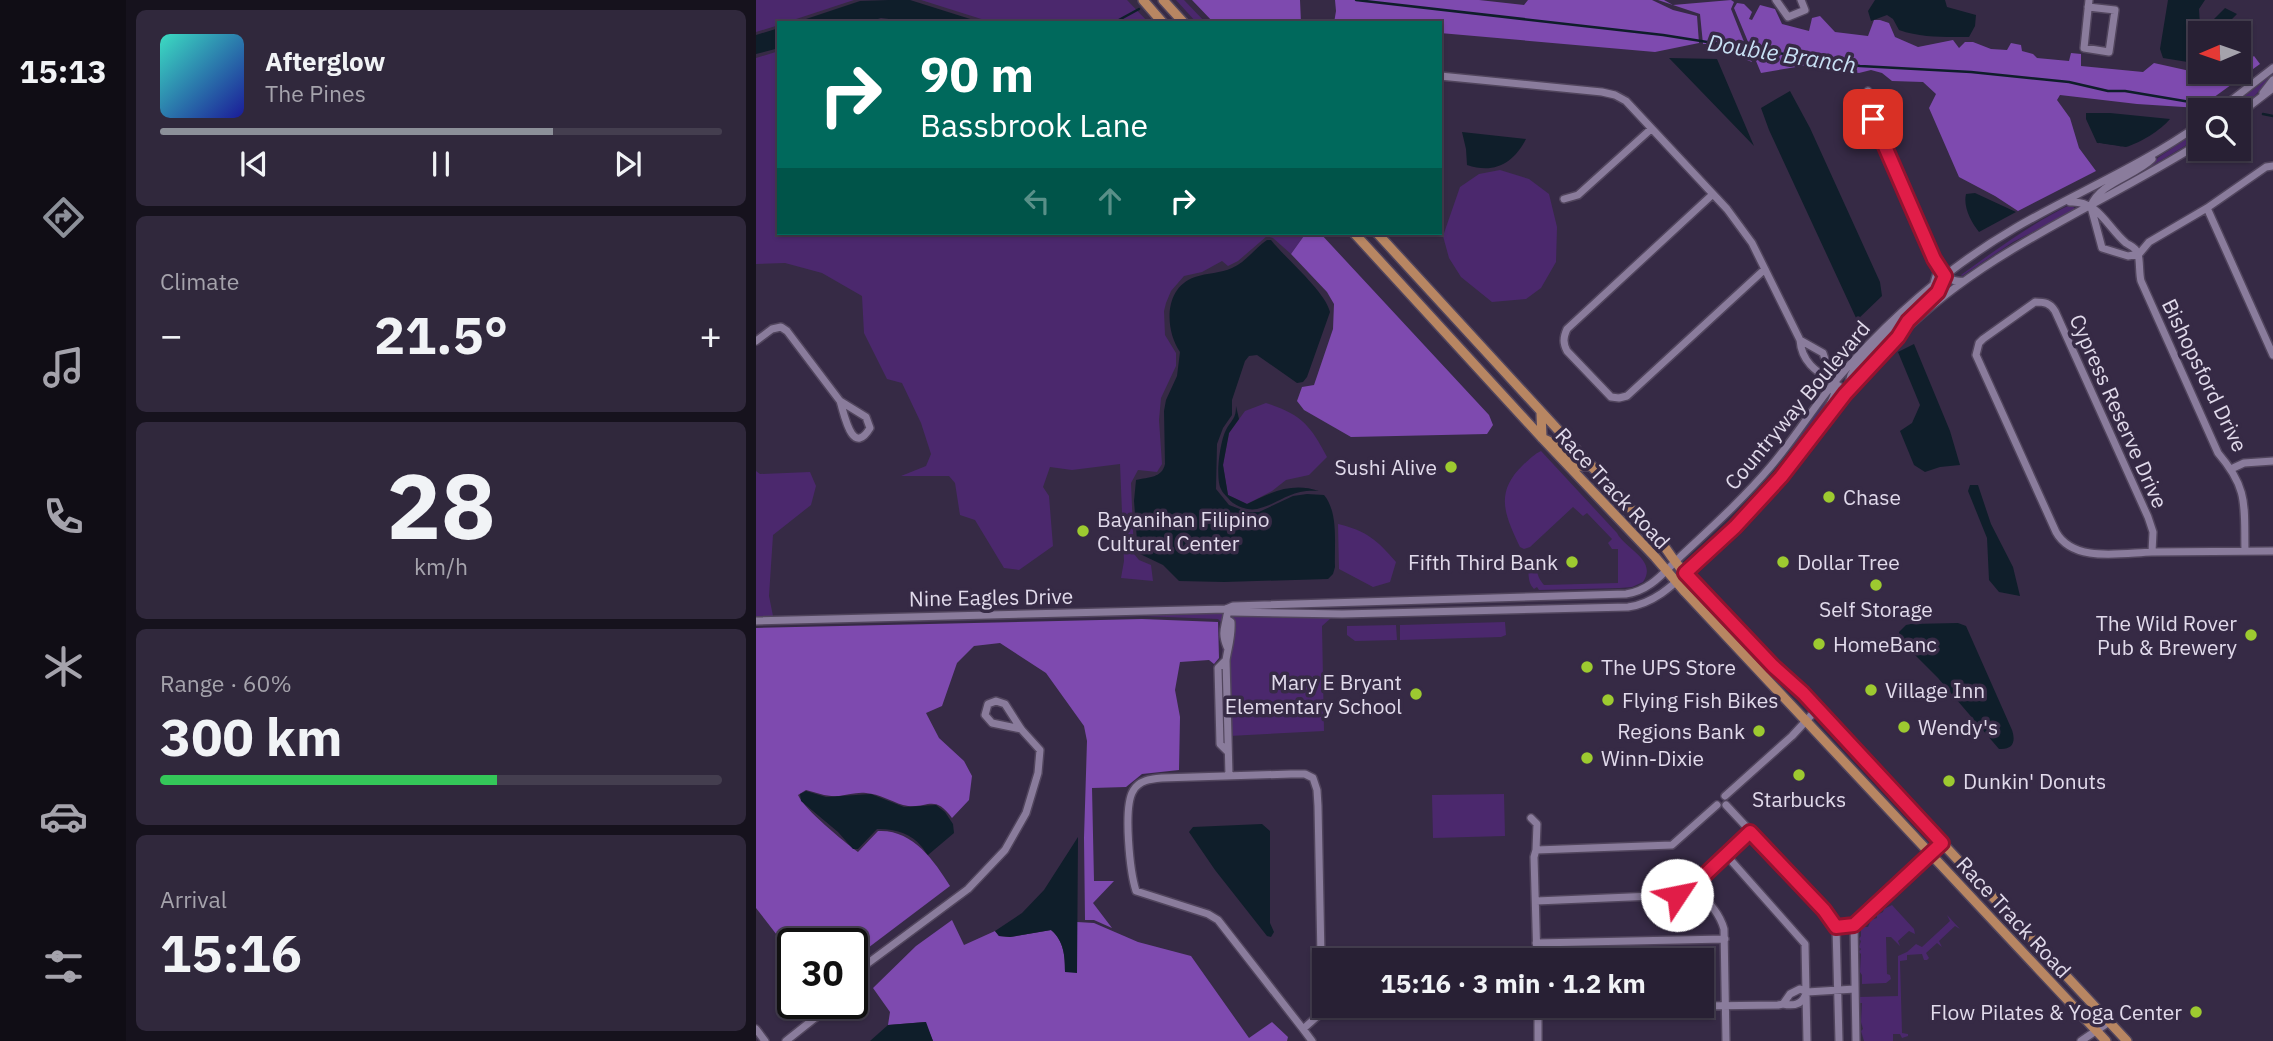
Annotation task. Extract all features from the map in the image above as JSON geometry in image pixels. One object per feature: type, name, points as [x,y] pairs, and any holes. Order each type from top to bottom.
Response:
[{"type":"main road","points":[[1143,0],[1161,21]]},
{"type":"main road","points":[[1163,0],[1182,21]]},
{"type":"main road","name":"Race Track Road","points":[[1356,235],[1805,721],[2106,1041]]},
{"type":"main road","name":"Race Track Road","points":[[1379,235],[1662,542],[1685,573],[1817,709],[2127,1041]]},
{"type":"main road","points":[[1541,411],[1542,438],[1558,445],[1580,466],[1592,466]]},
{"type":"street","points":[[1776,0],[1788,17],[1805,10],[1801,0]]},
{"type":"street","points":[[2088,3],[2115,10],[2109,52],[2084,48],[2088,3]]},
{"type":"street","points":[[2234,98],[2273,68]]},
{"type":"street","points":[[1442,76],[1602,92],[1626,101],[1727,209],[1752,243],[1800,340],[1801,349],[1814,370],[1847,392],[1854,370],[1906,308]]},
{"type":"street","points":[[2259,100],[2273,80]]},
{"type":"street","points":[[2251,106],[2273,88]]},
{"type":"street","points":[[1868,91],[1873,119],[1934,260],[1937,273],[1931,287]]},
{"type":"street","points":[[1564,199],[1578,195],[1651,129]]},
{"type":"street","name":"Countryway Boulevard","points":[[1675,562],[1745,495],[1772,465],[1834,381],[1906,308],[1931,287],[2015,228],[2188,132]]},
{"type":"street","points":[[2161,149],[2143,167],[2099,193],[2091,207],[2102,248],[2128,256],[2139,254],[2149,242],[2207,208],[2266,167],[2273,166]]},
{"type":"street","name":"Countryway Boulevard","points":[[1685,573],[1735,527],[1788,469],[1847,392],[1898,337],[1964,281],[2023,242],[2091,207],[2188,150]]},
{"type":"street","points":[[1713,194],[1567,329],[1563,344],[1567,351],[1611,397],[1627,396],[1765,269]]},
{"type":"street","points":[[2102,214],[2110,196]]},
{"type":"street","points":[[2066,202],[2082,202],[2102,214],[2139,254]]},
{"type":"street","points":[[2207,208],[2273,355]]},
{"type":"street","points":[[2070,217],[2083,215],[2094,220]]},
{"type":"street","name":"Bishopsford Drive","points":[[2139,254],[2141,281],[2218,453],[2241,487],[2244,498],[2245,551]]},
{"type":"street","points":[[1934,260],[1947,268],[1961,265]]},
{"type":"street","points":[[1934,260],[1945,276],[1955,281],[1964,281]]},
{"type":"street","points":[[1898,337],[1908,321],[1938,292],[1945,276]]},
{"type":"street","name":"Cypress Reserve Drive","points":[[2152,552],[2153,532],[2148,517],[2055,311],[2051,305],[2044,302],[2029,305],[1983,339],[1976,355],[2061,541],[2072,550],[2085,553],[2273,551]]},
{"type":"street","points":[[756,341],[772,329],[781,327],[787,331],[840,401],[849,432],[854,437],[866,435],[870,428],[866,417],[840,401]]},
{"type":"street","points":[[1788,469],[1799,446],[1835,397],[1834,381],[1823,353],[1800,340]]},
{"type":"street","points":[[2231,469],[2244,463],[2273,461]]},
{"type":"street","name":"Nine Eagles Drive","points":[[756,621],[1226,609],[1626,594],[1646,589],[1675,562]]},
{"type":"street","name":"Nine Eagles Drive","points":[[1226,609],[1232,612],[1342,614],[1628,607],[1648,602],[1685,573]]},
{"type":"street","points":[[1342,603],[1342,614]]},
{"type":"street","points":[[1226,609],[1227,619],[1231,622],[1231,637],[1226,660],[1218,668],[1218,681],[1220,744],[1228,752],[1229,776]]},
{"type":"street","points":[[868,963],[968,889],[1005,850],[1026,813],[1040,750],[1021,729],[1005,704],[996,701],[988,704],[985,715],[992,723],[1021,729]]},
{"type":"street","points":[[1725,796],[1817,709]]},
{"type":"street","points":[[1303,1029],[1321,1014],[1322,1008],[1317,790],[1313,778],[1305,774],[1162,778],[1142,782],[1134,789],[1130,802],[1130,867],[1136,891],[1208,914],[1218,920],[1312,1041]]},
{"type":"street","points":[[1536,850],[1672,845],[1721,805],[1824,910],[1836,927],[1839,1041]]},
{"type":"street","points":[[1534,821],[1536,948]]},
{"type":"street","points":[[1536,901],[1677,895],[1693,886],[1750,832]]},
{"type":"street","points":[[1836,927],[1854,925],[1942,843]]},
{"type":"street","points":[[1727,856],[1803,939],[1807,1041]]},
{"type":"street","points":[[1693,886],[1721,918],[1724,939],[1726,1041]]},
{"type":"street","points":[[1854,925],[1856,1041]]},
{"type":"street","points":[[1536,943],[1724,939]]},
{"type":"street","points":[[1783,1004],[1794,991],[1800,989],[1807,992],[1855,989]]},
{"type":"street","points":[[1714,1006],[1798,1004],[1807,992]]},
{"type":"street","points":[[1538,1018],[1538,1041]]},
{"type":"street","points":[[786,1041],[814,1019]]},
{"type":"street","points":[[2081,1041],[2109,1023]]},
{"type":"street","points":[[756,1029],[765,1041]]},
{"type":"shaded area","points":[[756,0],[854,0],[790,21],[777,21],[777,26],[756,32]]},
{"type":"shaded area","points":[[921,0],[1127,0],[1147,21],[1122,19],[988,21]]},
{"type":"shaded area","points":[[1176,0],[1184,0],[1204,21],[1195,21]]},
{"type":"shaded area","points":[[1192,0],[1300,0],[1301,21],[1212,21]]},
{"type":"shaded area","points":[[1335,0],[1479,0],[1524,5],[1528,0],[1652,0],[1673,10],[1697,16],[1699,43],[1655,52],[1442,33],[1442,21],[1334,21]]},
{"type":"shaded area","points":[[1731,0],[1734,2],[1731,9],[1752,62],[1742,58],[1728,44],[1703,44],[1700,14],[1673,5]]},
{"type":"shaded area","points":[[1737,3],[1744,4],[1752,12],[1749,19],[1752,20],[1760,5],[1775,9],[1782,24],[1809,31],[1812,18],[1820,16],[1835,32],[1868,36],[1874,20],[1880,20],[1889,23],[1895,37],[1918,47],[1953,40],[1959,48],[1965,42],[1973,42],[1991,49],[2007,50],[2011,43],[2021,45],[2022,51],[2037,58],[2069,61],[2071,53],[2081,54],[2081,66],[2143,72],[2154,63],[2188,71],[2188,84],[2232,84],[2213,98],[2188,98],[2188,107],[2060,95],[2057,100],[2070,118],[2079,148],[2096,171],[2018,211],[1959,177],[1929,108],[1936,94],[1923,82],[1892,81],[1882,73],[1871,70],[1859,73],[1808,65],[1761,73],[1734,8]]},
{"type":"shaded area","points":[[777,52],[777,235],[1305,235],[1291,254],[1267,236],[1238,261],[1228,266],[1222,261],[1202,272],[1184,276],[1171,291],[1164,311],[1165,335],[1176,353],[1176,366],[1161,398],[1159,420],[1162,464],[1157,472],[1138,470],[1131,483],[1134,554],[1139,560],[1151,565],[1153,581],[1121,578],[1124,561],[1120,464],[1072,470],[1050,467],[1043,487],[1049,496],[1053,546],[1019,570],[1004,568],[975,520],[960,515],[955,483],[949,476],[901,476],[926,466],[931,454],[921,423],[902,383],[887,379],[864,333],[862,296],[822,273],[785,263],[756,264],[756,58]]},
{"type":"shaded area","points":[[2254,56],[2260,64],[2251,70],[2251,58]]},
{"type":"shaded area","points":[[2273,74],[2251,99],[2242,98]]},
{"type":"shaded area","points":[[2188,138],[2188,144],[2108,192],[2107,190],[2146,169]]},
{"type":"shaded area","points":[[1500,170],[1529,179],[1549,194],[1557,227],[1556,262],[1541,288],[1526,299],[1492,302],[1461,277],[1449,258],[1443,236],[1460,187],[1479,174]]},
{"type":"shaded area","points":[[2072,204],[2075,210],[2013,242],[1961,275],[2029,228]]},
{"type":"shaded area","points":[[1305,235],[1322,235],[1489,415],[1493,425],[1487,434],[1351,437],[1304,410],[1297,401],[1302,387],[1314,385],[1333,329],[1334,304],[1327,292],[1291,254]]},
{"type":"shaded area","points":[[1931,293],[1858,372],[1856,371],[1907,313]]},
{"type":"shaded area","points":[[1827,399],[1829,400],[1792,450],[1779,473],[1732,523],[1693,557],[1760,492],[1783,465],[1793,446]]},
{"type":"shaded area","points":[[1266,403],[1304,422],[1327,457],[1309,475],[1286,480],[1247,504],[1228,495],[1223,465],[1229,433],[1245,411]]},
{"type":"shaded area","points":[[1541,451],[1621,539],[1639,555],[1646,567],[1647,574],[1643,582],[1620,588],[1534,589],[1529,579],[1527,561],[1537,555],[1540,560],[1539,578],[1544,585],[1618,583],[1618,549],[1612,549],[1608,543],[1612,539],[1587,513],[1583,516],[1573,507],[1530,547],[1520,547],[1510,525],[1505,495],[1514,475]]},
{"type":"shaded area","points":[[756,471],[760,474],[810,472],[816,486],[811,505],[773,535],[769,596],[773,616],[756,617]]},
{"type":"shaded area","points":[[1338,524],[1364,533],[1389,554],[1396,562],[1390,582],[1373,587],[1339,569]]},
{"type":"shaded area","points":[[1223,613],[1331,618],[1322,626],[1324,731],[1229,736],[1230,658],[1223,658],[1221,622],[1218,619],[1142,616],[855,623]]},
{"type":"shaded area","points":[[1142,619],[1218,622],[1219,658],[1214,664],[1209,660],[1180,662],[1175,690],[1180,717],[1179,770],[1142,774],[1126,787],[1092,788],[1094,881],[1114,881],[1093,903],[1112,928],[1094,920],[1085,920],[1087,741],[1084,726],[1046,673],[1000,643],[974,646],[957,663],[942,706],[926,713],[939,738],[964,761],[972,776],[969,800],[952,818],[940,806],[934,804],[903,805],[871,794],[835,796],[806,790],[798,795],[816,817],[858,852],[878,831],[901,835],[912,841],[937,866],[950,886],[868,948],[868,928],[777,928],[777,935],[756,908],[756,628]]},
{"type":"shaded area","points":[[1505,622],[1506,635],[1501,637],[1400,640],[1400,625]]},
{"type":"shaded area","points":[[1396,625],[1397,640],[1355,641],[1347,635],[1347,626]]},
{"type":"shaded area","points":[[1504,794],[1505,836],[1433,838],[1432,795]]},
{"type":"shaded area","points":[[1892,905],[1914,929],[1915,934],[1909,931],[1898,941],[1900,946],[1891,937],[1886,937],[1887,974],[1891,979],[1886,983],[1862,984],[1859,952],[1861,927],[1868,927],[1871,920]]},
{"type":"shaded area","points":[[1947,915],[1960,929],[1955,926],[1939,941],[1942,947],[1937,943],[1926,953],[1929,958],[1927,960],[1924,960],[1922,954],[1907,955],[1907,960],[1900,961],[1902,1033],[1908,1036],[1902,1038],[1900,1034],[1893,1034],[1893,1041],[1864,1041],[1861,1031],[1862,1003],[1858,1003],[1859,997],[1898,996],[1898,956],[1916,944],[1922,947],[1950,921]]},
{"type":"shaded area","points":[[952,920],[964,945],[995,931],[999,936],[1010,937],[1051,930],[1061,944],[1065,971],[1077,972],[1077,922],[1094,923],[1138,942],[1191,956],[1249,1038],[1272,1022],[1288,1037],[1287,1041],[933,1041],[925,1022],[888,1025],[890,1012],[873,988],[916,946]]},
{"type":"water","points":[[910,0],[977,21],[904,21],[881,18],[871,21],[800,21],[860,1]]},
{"type":"water","points":[[1875,0],[1945,0],[1947,7],[1976,15],[1975,26],[1969,37],[1908,33],[1899,30],[1893,19],[1887,15],[1871,21],[1868,11]]},
{"type":"water","points":[[2168,0],[2205,0],[2199,9],[2200,21],[2188,21],[2188,62],[2163,58],[2160,49]]},
{"type":"water","points":[[2225,8],[2237,14],[2230,21],[2213,20]]},
{"type":"water","points":[[777,29],[777,49],[756,54],[756,35]]},
{"type":"water","points":[[1669,58],[1717,59],[1754,146]]},
{"type":"water","points":[[1790,91],[1810,128],[1880,282],[1882,296],[1857,320],[1761,108]]},
{"type":"water","points":[[2086,113],[2170,119],[2150,136],[2126,147],[2097,143]]},
{"type":"water","points":[[1462,132],[1526,139],[1509,161],[1486,168],[1467,165]]},
{"type":"water","points":[[1975,193],[2016,212],[1979,232],[1966,204],[1966,194]]},
{"type":"water","points":[[1267,240],[1271,240],[1313,285],[1330,312],[1303,382],[1297,383],[1257,355],[1249,356],[1245,361],[1232,400],[1232,415],[1217,444],[1216,489],[1229,505],[1248,512],[1259,512],[1293,496],[1324,495],[1334,520],[1335,567],[1328,579],[1179,581],[1163,565],[1138,553],[1134,501],[1136,480],[1158,474],[1165,464],[1164,411],[1177,376],[1180,352],[1170,322],[1172,300],[1185,282],[1232,268]]},
{"type":"water","points":[[1914,344],[1950,431],[1960,465],[1925,472],[1914,465],[1900,431],[1912,423],[1920,405],[1898,352]]},
{"type":"water","points":[[1236,406],[1239,419],[1229,433],[1223,465],[1228,495],[1247,504],[1273,492],[1291,488],[1319,491],[1293,494],[1257,509],[1237,506],[1224,494],[1219,484],[1220,451]]},
{"type":"water","points":[[1970,485],[1978,485],[1991,524],[2013,567],[2020,596],[1999,592],[1989,580],[1987,538],[1968,491]]},
{"type":"water","points":[[1958,623],[1966,626],[2012,730],[2014,738],[2008,748],[1999,749],[1938,678],[1901,641],[1899,632],[1906,625]]},
{"type":"water","points":[[806,791],[826,797],[871,794],[904,807],[936,805],[953,824],[954,833],[928,855],[912,838],[901,832],[883,829],[877,829],[858,849],[853,849],[838,832],[801,801],[800,794]]},
{"type":"water","points":[[1262,824],[1270,831],[1270,923],[1274,932],[1271,937],[1267,936],[1215,870],[1189,832],[1193,827]]},
{"type":"water","points":[[1078,837],[1077,973],[1065,972],[1061,944],[1051,930],[1010,937],[999,936],[995,931],[1022,913],[1044,890]]},
{"type":"water","points":[[926,1022],[933,1041],[870,1041],[888,1025]]},
{"type":"waterway","name":"Double Branch","points":[[1356,0],[1663,35],[1860,66],[1971,72],[2069,82],[2108,91],[2125,91],[2188,102]]},
{"type":"waterway","name":"Double Branch","points":[[1117,21],[1139,9]]},
{"type":"waterway","name":"Double Branch","points":[[2263,114],[2273,116]]},
{"type":"place","name":"Sushi Alive","points":[[1451,467]]},
{"type":"place","name":"Chase","points":[[1829,497]]},
{"type":"place","name":"Bayanihan Filipino Cultural Center","points":[[1083,531]]},
{"type":"place","name":"Fifth Third Bank","points":[[1572,562]]},
{"type":"place","name":"Dollar Tree","points":[[1783,562]]},
{"type":"place","name":"Self Storage","points":[[1876,585]]},
{"type":"place","name":"The Wild Rover Pub & Brewery","points":[[2251,635]]},
{"type":"place","name":"HomeBanc","points":[[1819,644]]},
{"type":"place","name":"The UPS Store","points":[[1587,667]]},
{"type":"place","name":"Village Inn","points":[[1871,690]]},
{"type":"place","name":"Mary E Bryant Elementary School","points":[[1416,694]]},
{"type":"place","name":"Flying Fish Bikes","points":[[1608,700]]},
{"type":"place","name":"Wendy's","points":[[1904,727]]},
{"type":"place","name":"Regions Bank","points":[[1759,731]]},
{"type":"place","name":"Winn-Dixie","points":[[1587,758]]},
{"type":"place","name":"Starbucks","points":[[1799,775]]},
{"type":"place","name":"Dunkin' Donuts","points":[[1949,781]]},
{"type":"place","name":"Flow Pilates & Yoga Center","points":[[2196,1012]]},
{"type":"route","points":[[1677,895],[1693,886],[1750,832],[1824,910],[1836,927],[1854,925],[1942,843],[1803,693],[1773,666],[1685,573],[1772,488],[1845,394],[1943,284],[1945,276],[1934,259],[1873,119]]}]
